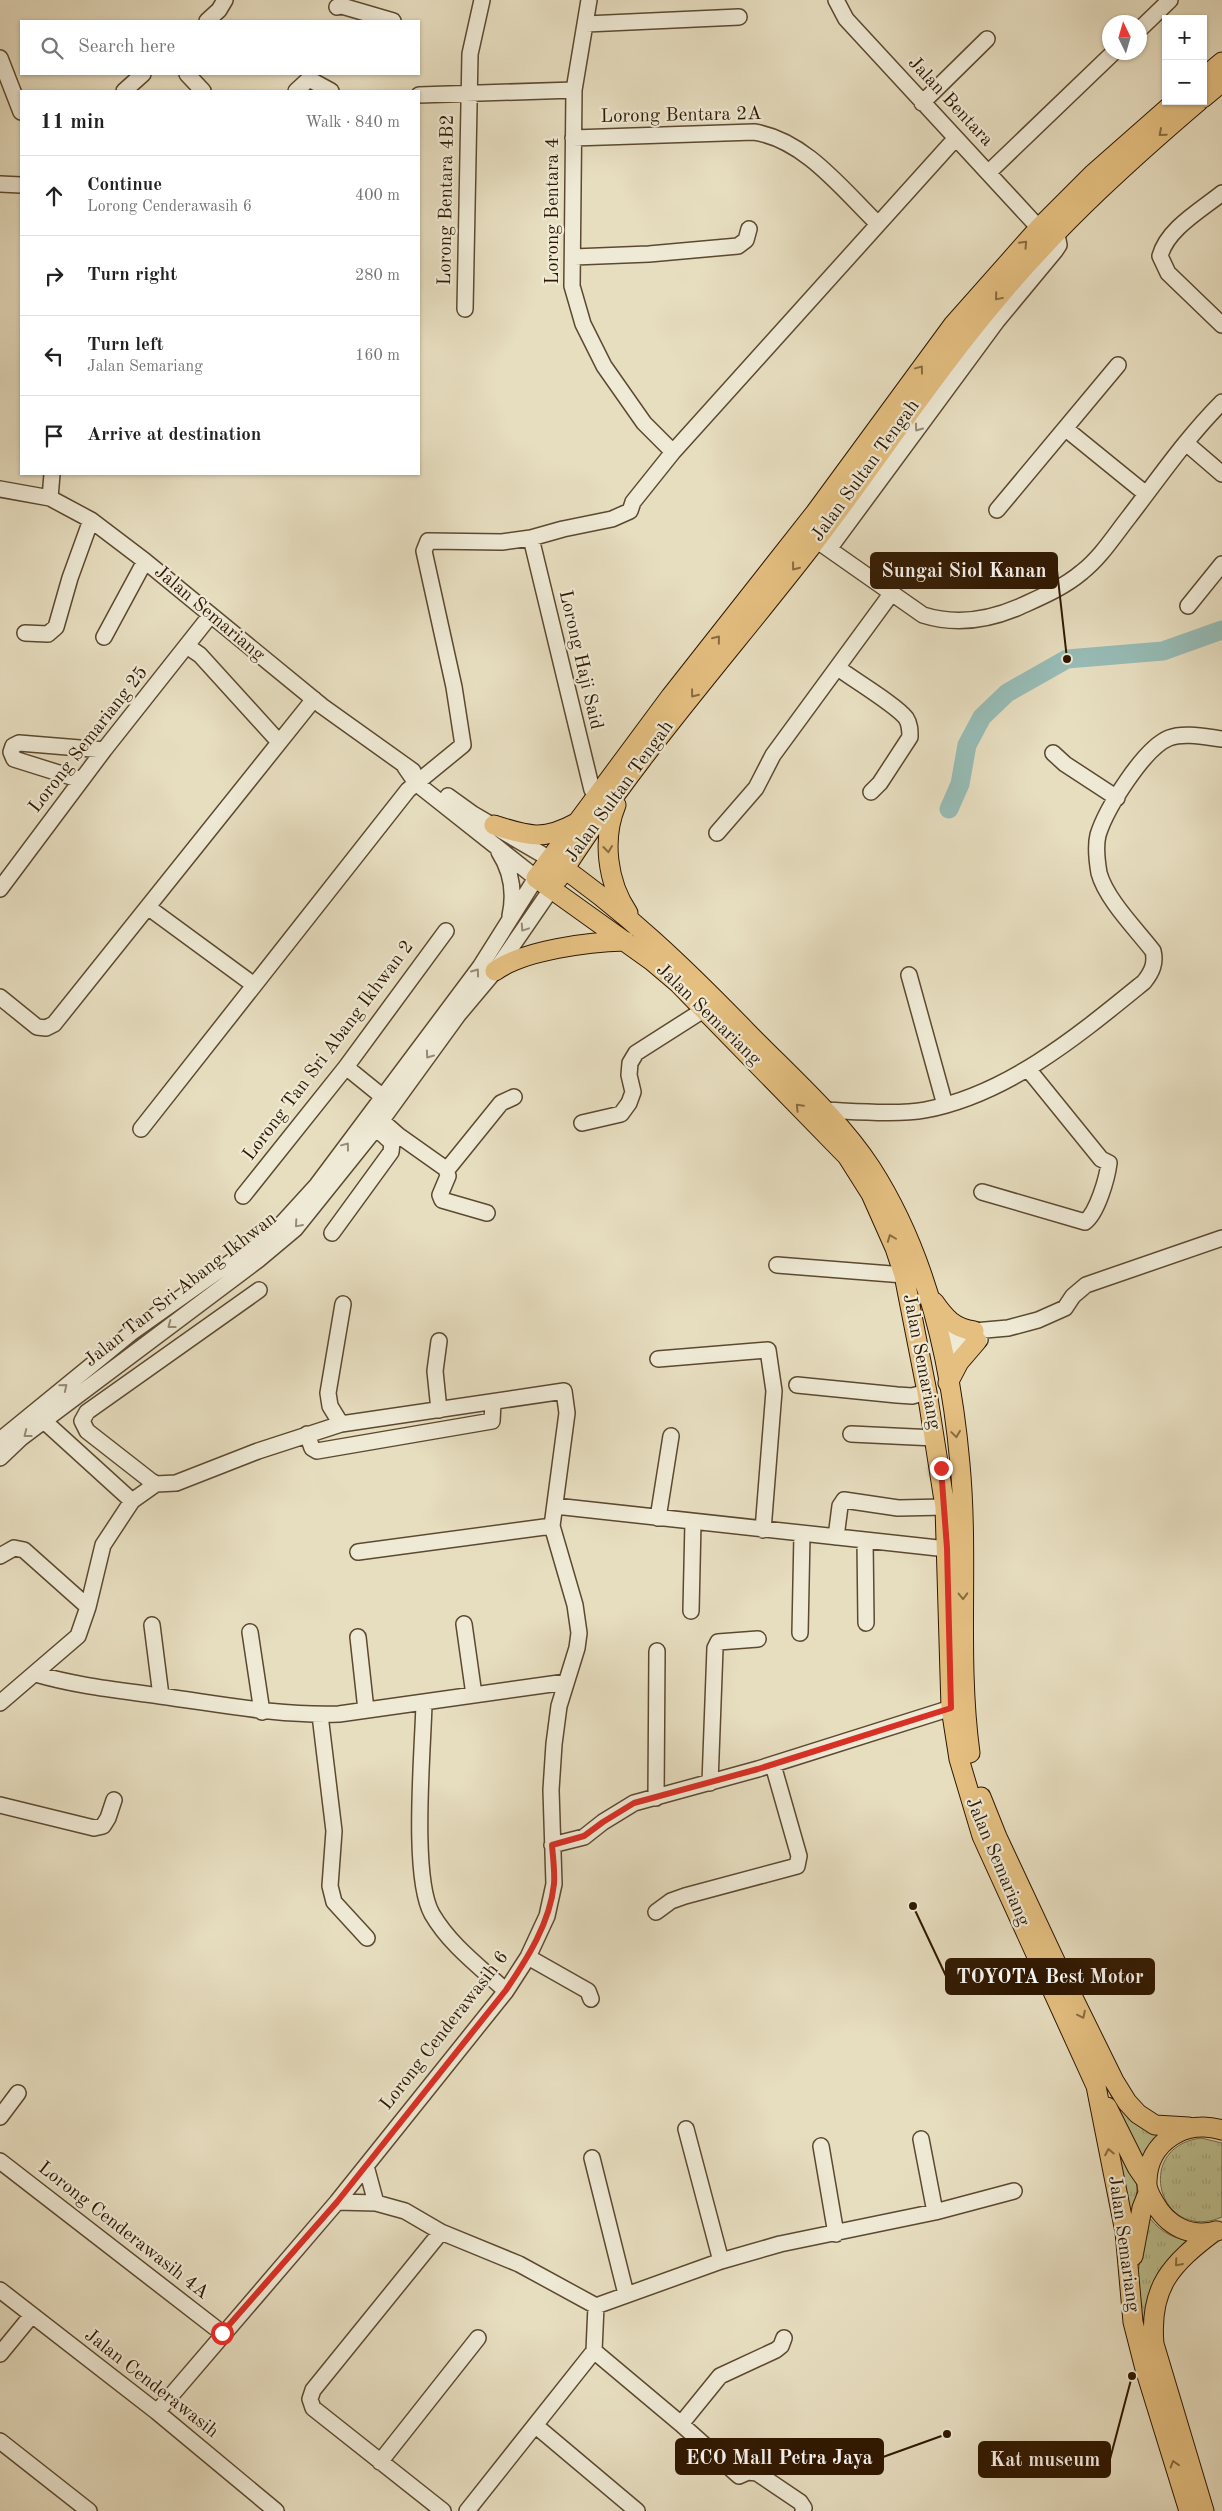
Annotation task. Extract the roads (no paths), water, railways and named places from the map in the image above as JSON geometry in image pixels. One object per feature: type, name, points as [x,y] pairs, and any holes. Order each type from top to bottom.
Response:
[{"type":"main road","points":[[1207,75],[1222,62]]},
{"type":"main road","points":[[1207,95],[1222,82]]},
{"type":"main road","name":"Jalan Sultan Tengah","points":[[557,864],[579,821],[671,696],[815,513],[953,325],[1039,228],[1092,175],[1171,105]]},
{"type":"main road","name":"Jalan Sultan Tengah","points":[[557,864],[823,544],[965,337],[1007,286],[1105,184],[1194,105]]},
{"type":"main road","points":[[623,786],[612,814],[608,840],[616,890],[635,922]]},
{"type":"main road","points":[[494,834],[546,835],[560,832],[579,821]]},
{"type":"main road","points":[[536,878],[557,864]]},
{"type":"main road","points":[[552,888],[557,864]]},
{"type":"main road","name":"Jalan Semariang","points":[[557,864],[635,922],[738,1022],[842,1131],[870,1167],[884,1190],[910,1242],[929,1295],[948,1383],[960,1465],[966,1724],[976,1783],[997,1837],[1056,1962],[1123,2095],[1138,2114],[1155,2125],[1205,2126],[1222,2130]]},
{"type":"main road","name":"Jalan Semariang","points":[[536,878],[652,961],[705,1009],[847,1156],[860,1175],[885,1221],[904,1275],[935,1436],[945,1507],[951,1708],[959,1759],[980,1830],[1096,2086],[1125,2232],[1132,2314],[1145,2369],[1189,2511]]},
{"type":"main road","points":[[495,971],[506,964],[524,958],[601,942],[625,941]]},
{"type":"main road","points":[[929,1295],[945,1318],[958,1328],[975,1336],[948,1383]]},
{"type":"main road","points":[[935,1436],[941,1414],[931,1353],[941,1346]]},
{"type":"main road","points":[[1096,2086],[1160,2214],[1172,2224],[1185,2231],[1200,2233],[1218,2230]]},
{"type":"main road","points":[[1129,2276],[1151,2161],[1157,2150],[1177,2132],[1189,2127]]},
{"type":"main road","name":"Jalan Semariang","points":[[1204,2511],[1154,2344],[1152,2323],[1153,2309],[1167,2277],[1179,2261],[1218,2230]]},
{"type":"street","points":[[208,20],[219,10],[225,0]]},
{"type":"street","name":"Lorong Bentara 4B2","points":[[465,309],[470,54],[482,0]]},
{"type":"street","name":"Lorong Bentara 4","points":[[589,0],[574,90],[574,257],[572,286],[575,304],[593,346],[629,404],[649,429],[673,452]]},
{"type":"street","name":"Jalan Bentara","points":[[836,0],[846,19],[1039,228]]},
{"type":"street","points":[[1147,22],[1170,0]]},
{"type":"street","points":[[335,10],[342,6],[390,20]]},
{"type":"street","points":[[586,24],[740,17]]},
{"type":"street","points":[[922,102],[987,39]]},
{"type":"street","points":[[0,58],[20,109]]},
{"type":"street","points":[[989,172],[1106,60]]},
{"type":"street","points":[[125,90],[142,75]]},
{"type":"street","points":[[187,75],[202,90]]},
{"type":"street","points":[[297,90],[311,76],[330,90]]},
{"type":"street","points":[[420,95],[574,90]]},
{"type":"street","name":"Lorong Bentara 2A","points":[[573,138],[754,132],[770,134],[791,145],[815,162],[878,224]]},
{"type":"street","points":[[141,1128],[408,790],[458,750],[464,740],[427,570],[425,546],[428,542],[502,542],[531,538],[612,519],[630,511],[633,502],[673,452],[955,139]]},
{"type":"street","points":[[0,184],[20,185]]},
{"type":"street","points":[[1222,193],[1165,241],[1160,256],[1168,273],[1222,326]]},
{"type":"street","points":[[574,257],[649,254],[738,246],[746,240],[749,229]]},
{"type":"street","points":[[997,510],[1118,365]]},
{"type":"street","points":[[823,544],[916,611],[938,620],[982,619],[1005,613],[1060,588],[1082,572],[1098,557],[1186,443],[1222,402]]},
{"type":"street","points":[[1066,428],[1146,494]]},
{"type":"street","points":[[1186,443],[1222,474]]},
{"type":"street","points":[[50,498],[52,475]]},
{"type":"street","name":"Jalan Semariang","points":[[0,489],[50,498],[92,520],[314,699],[419,780],[473,814],[494,834]]},
{"type":"street","points":[[25,633],[48,634],[56,627],[70,578],[92,520]]},
{"type":"street","name":"Lorong Haji Said","points":[[531,538],[592,790]]},
{"type":"street","points":[[104,637],[145,561]]},
{"type":"street","points":[[1188,606],[1222,564]]},
{"type":"street","points":[[717,833],[756,788],[773,755],[891,594]]},
{"type":"street","name":"Lorong Semariang 25","points":[[0,888],[104,750],[210,616]]},
{"type":"street","points":[[187,646],[200,654],[279,742]]},
{"type":"street","points":[[838,668],[898,710],[908,722],[910,737],[880,783],[871,792]]},
{"type":"street","points":[[0,998],[38,1027],[46,1028],[54,1024],[149,908],[314,699]]},
{"type":"street","points":[[822,1110],[923,1110],[945,1105],[1028,1069],[1144,982],[1154,966],[1153,951],[1110,895],[1100,873],[1096,848],[1098,834],[1117,798],[1146,756],[1160,742],[1171,737],[1183,736],[1222,739]]},
{"type":"street","points":[[81,780],[14,759],[11,752],[13,746],[18,743],[104,750]]},
{"type":"street","points":[[1053,752],[1065,764],[1117,798]]},
{"type":"street","points":[[494,834],[557,864]]},
{"type":"street","points":[[453,1013],[536,878],[494,834]]},
{"type":"street","points":[[494,834],[510,876],[512,904],[508,922]]},
{"type":"street","points":[[453,1013],[495,971],[552,888]]},
{"type":"street","points":[[149,908],[254,985]]},
{"type":"street","name":"Lorong Tan Sri Abang Ikhwan 2","points":[[243,1196],[346,1067],[446,931]]},
{"type":"street","points":[[909,975],[945,1105]]},
{"type":"street","points":[[582,1123],[621,1114],[629,1103],[633,1092],[629,1075],[630,1063],[636,1053],[705,1009]]},
{"type":"street","name":"Jalan Tan Sri Abang Ikhwan","points":[[3,1432],[131,1333],[276,1230],[317,1185],[383,1097],[453,1013]]},
{"type":"street","name":"Jalan Tan Sri Abang Ikhwan","points":[[0,1458],[44,1421],[258,1260],[295,1229],[379,1124],[453,1013]]},
{"type":"street","points":[[346,1067],[383,1097]]},
{"type":"street","points":[[982,1192],[1085,1222],[1091,1216],[1103,1188],[1109,1163],[1102,1159],[1028,1069]]},
{"type":"street","points":[[446,1169],[501,1103],[514,1097]]},
{"type":"street","points":[[842,1131],[844,1126],[863,1110]]},
{"type":"street","points":[[379,1124],[446,1169],[448,1176],[440,1195],[442,1200],[487,1213]]},
{"type":"street","points":[[332,1233],[391,1152],[392,1143],[379,1124]]},
{"type":"street","points":[[941,1346],[1038,1320],[1064,1308],[1073,1296],[1086,1285],[1222,1238]]},
{"type":"street","points":[[777,1265],[904,1275]]},
{"type":"street","points":[[156,1484],[144,1477],[87,1431],[82,1421],[84,1416],[259,1290]]},
{"type":"street","points":[[341,1424],[330,1406],[328,1393],[344,1304]]},
{"type":"street","points":[[439,1410],[435,1371],[440,1341]]},
{"type":"street","points":[[658,1359],[768,1350],[774,1391],[763,1530]]},
{"type":"street","points":[[797,1385],[912,1396],[927,1392]]},
{"type":"street","name":"Lorong Cenderawasih 6","points":[[156,2412],[222,2333],[337,2202],[506,1990],[528,1957],[547,1916],[554,1884],[551,1790],[554,1744],[559,1706],[577,1648],[578,1619],[552,1526],[567,1413],[564,1392],[493,1403]]},
{"type":"street","points":[[0,1703],[78,1636],[88,1607],[103,1545],[132,1501],[156,1484],[176,1483],[196,1477],[307,1434],[341,1424],[493,1403],[492,1421],[450,1430],[317,1451],[312,1448],[307,1434]]},
{"type":"street","points":[[44,1421],[132,1501]]},
{"type":"street","points":[[851,1434],[935,1436]]},
{"type":"street","points":[[658,1518],[671,1436]]},
{"type":"street","points":[[836,1537],[840,1506],[844,1500],[898,1508],[945,1507]]},
{"type":"street","points":[[556,1506],[763,1530],[947,1548]]},
{"type":"street","points":[[691,1611],[693,1522]]},
{"type":"street","points":[[358,1552],[552,1526]]},
{"type":"street","points":[[800,1633],[802,1534]]},
{"type":"street","points":[[865,1540],[866,1623]]},
{"type":"street","points":[[0,1556],[14,1548],[24,1550],[88,1607]]},
{"type":"street","points":[[464,1624],[474,1695]]},
{"type":"street","points":[[152,1625],[161,1696]]},
{"type":"street","points":[[250,1632],[262,1712]]},
{"type":"street","points":[[358,1637],[366,1710]]},
{"type":"street","points":[[710,1783],[715,1648],[718,1642],[724,1640],[758,1640]]},
{"type":"street","points":[[656,1798],[657,1651]]},
{"type":"street","points":[[36,1674],[65,1683],[262,1712],[320,1715],[424,1703],[566,1682]]},
{"type":"street","points":[[424,1703],[421,1837],[424,1896],[432,1914],[449,1938],[506,1990]]},
{"type":"street","points":[[552,1845],[584,1836],[634,1803],[773,1765],[951,1708]]},
{"type":"street","points":[[320,1715],[334,1831],[330,1886],[334,1902],[366,1938]]},
{"type":"street","points":[[656,1912],[671,1901],[685,1896],[797,1866],[800,1856],[773,1765]]},
{"type":"street","points":[[0,1805],[94,1828],[103,1826],[114,1800]]},
{"type":"street","points":[[528,1957],[588,1991],[591,1999]]},
{"type":"street","points":[[0,2117],[18,2093]]},
{"type":"street","points":[[686,2129],[721,2261]]},
{"type":"street","points":[[921,2139],[935,2212]]},
{"type":"street","points":[[821,2146],[836,2234]]},
{"type":"street","points":[[592,2158],[626,2294]]},
{"type":"street","name":"Lorong Cenderawasih 4A","points":[[0,2162],[222,2333]]},
{"type":"street","points":[[366,2166],[376,2203]]},
{"type":"street","points":[[596,2306],[721,2261],[780,2244],[836,2234],[935,2212],[1014,2191]]},
{"type":"street","points":[[337,2202],[376,2203],[405,2211],[441,2232],[519,2264],[596,2306]]},
{"type":"street","points":[[441,2232],[313,2390],[310,2400],[313,2408],[442,2511]]},
{"type":"street","name":"Jalan Cenderawasih","points":[[0,2290],[156,2412],[276,2511]]},
{"type":"street","points":[[467,2511],[594,2351],[596,2306]]},
{"type":"street","points":[[0,2354],[32,2315]]},
{"type":"street","points":[[380,2462],[478,2338]]},
{"type":"street","points":[[682,2424],[720,2376],[776,2350],[781,2346],[784,2338]]},
{"type":"street","points":[[594,2351],[682,2424],[738,2476],[748,2472],[757,2473],[800,2502],[804,2508],[803,2511]]},
{"type":"street","points":[[536,2426],[637,2511]]},
{"type":"street","points":[[0,2441],[89,2511]]},
{"type":"waterway","points":[[949,809],[960,784],[967,745],[982,717],[1007,693],[1067,659],[1163,651],[1222,630]]},
{"type":"place","name":"Sungai Siol Kanan","points":[[1067,659]]},
{"type":"place","name":"TOYOTA Best Motor","points":[[913,1906]]},
{"type":"place","name":"Kat museum","points":[[1132,2376]]},
{"type":"place","name":"ECO Mall Petra Jaya","points":[[947,2434]]}]
